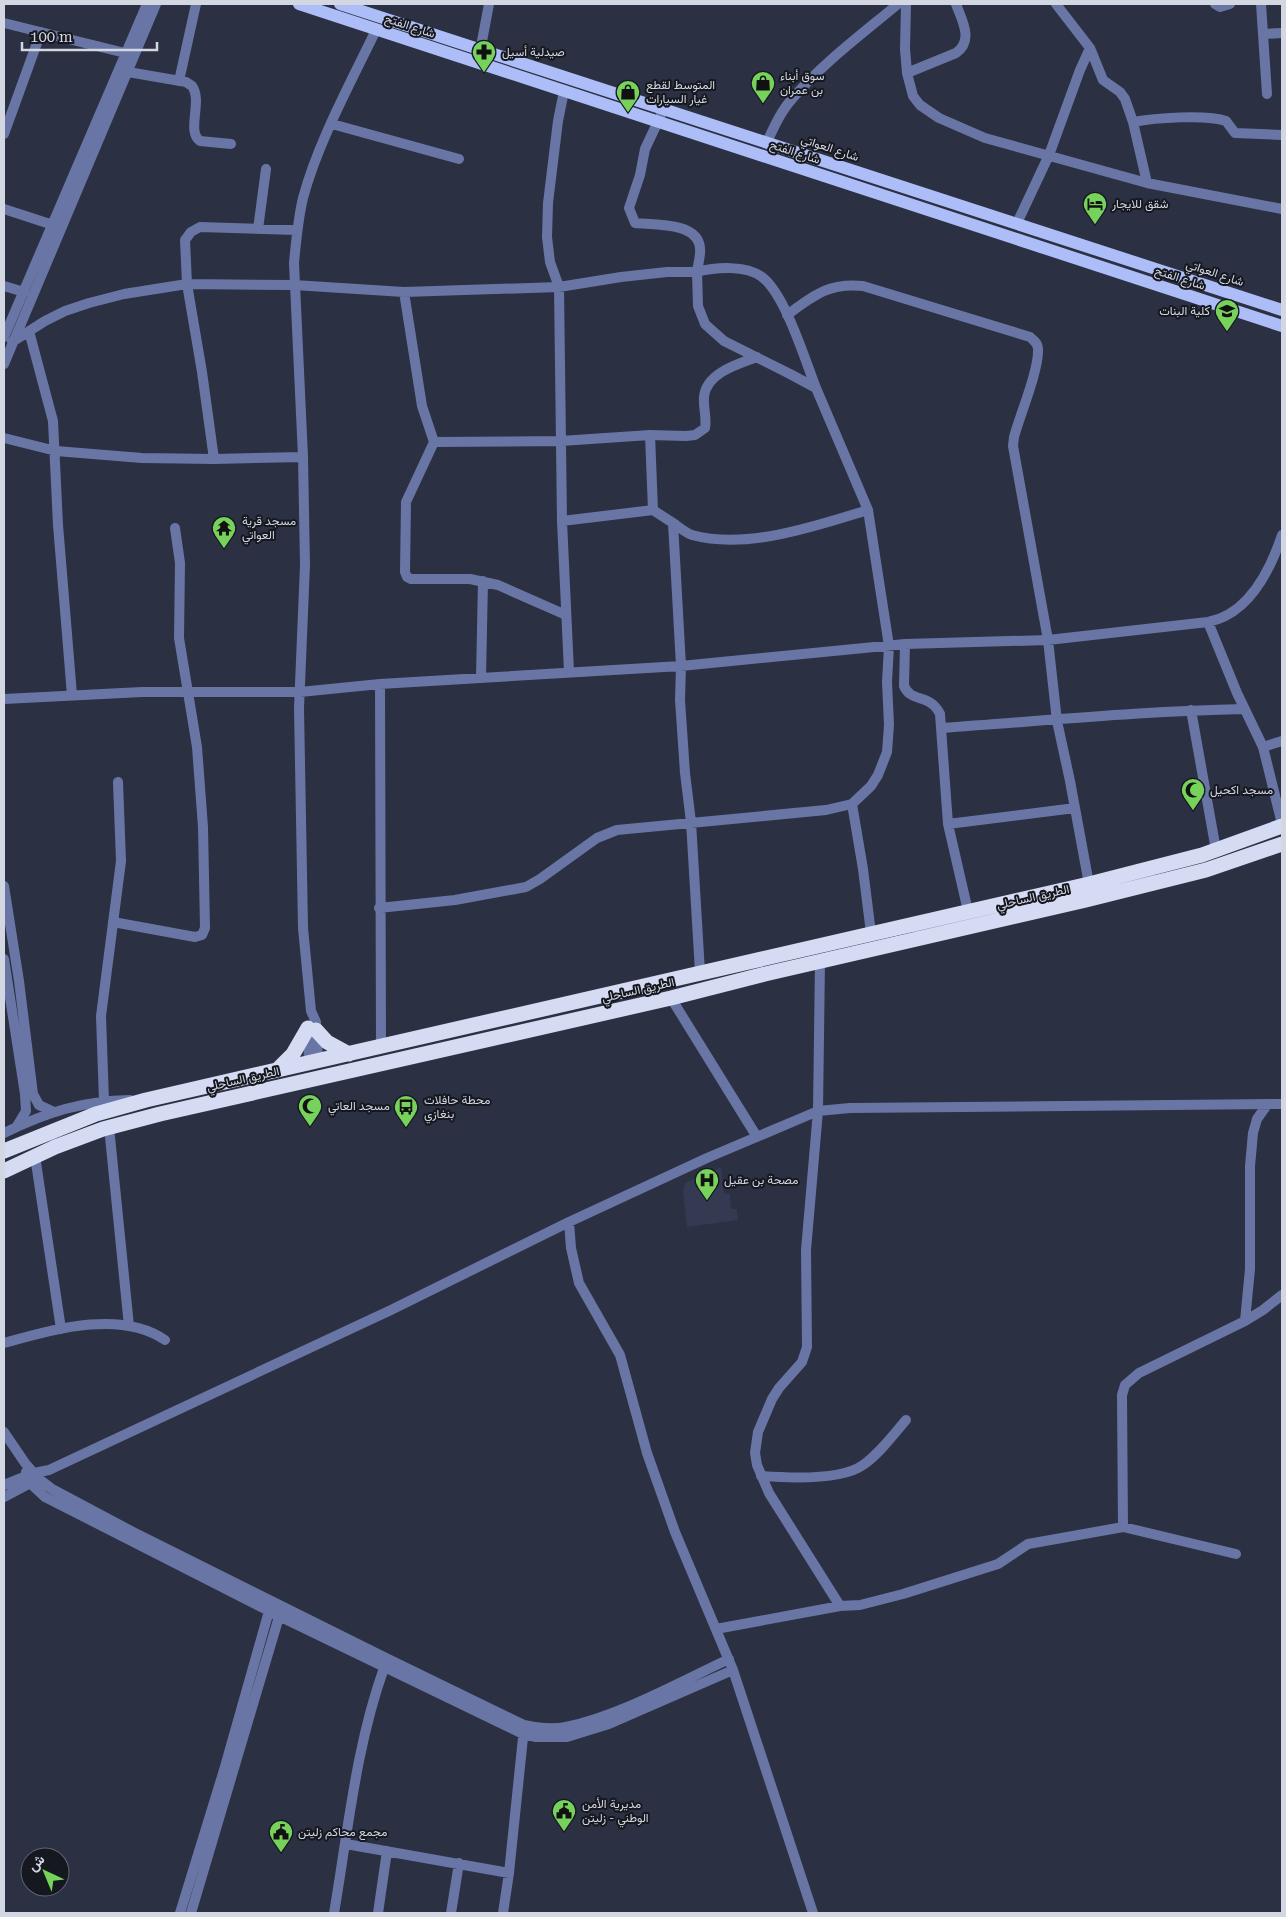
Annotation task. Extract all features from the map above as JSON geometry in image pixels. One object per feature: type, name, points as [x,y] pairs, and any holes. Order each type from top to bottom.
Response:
[{"type":"highway","name":"الطريق الساحلي","points":[[4,1152],[96,1114],[146,1100],[1089,884],[1216,850],[1282,825]]},
{"type":"highway","name":"الطريق الساحلي","points":[[4,1171],[35,1156],[109,1127],[985,924],[1206,870],[1282,844]]},
{"type":"highway","points":[[277,1070],[293,1054],[312,1029],[327,1042],[348,1054]]},
{"type":"main road","name":"شارع الفتح","points":[[299,4],[376,30],[479,56],[564,91],[1282,326]]},
{"type":"main road","name":"شارع العواتي","points":[[340,4],[479,56],[663,108],[1282,310]]},
{"type":"main road","points":[[1153,284],[1158,269]]},
{"type":"street","points":[[4,364],[8,340],[24,292],[147,4]]},
{"type":"street","points":[[8,340],[128,72],[156,4]]},
{"type":"street","points":[[179,81],[196,4]]},
{"type":"street","points":[[479,56],[489,4]]},
{"type":"street","points":[[767,142],[776,122],[792,99],[832,60],[898,4]]},
{"type":"street","points":[[906,4],[905,49],[907,73],[913,96],[920,105],[939,118],[986,138],[1147,184],[1282,209]]},
{"type":"street","points":[[907,73],[956,53],[963,48],[966,42],[965,30],[956,4]]},
{"type":"street","points":[[1056,4],[1090,48],[1099,74],[1108,85],[1120,92],[1133,122],[1147,184]]},
{"type":"street","points":[[1215,4],[1220,7],[1230,4]]},
{"type":"street","points":[[1261,4],[1267,94]]},
{"type":"street","points":[[4,23],[125,53]]},
{"type":"street","points":[[314,1062],[303,928],[299,708],[305,565],[303,457],[294,262],[303,198],[320,151],[376,30]]},
{"type":"street","points":[[4,134],[7,113],[41,32]]},
{"type":"street","points":[[1263,34],[1282,33]]},
{"type":"street","points":[[1018,223],[1049,155],[1090,48]]},
{"type":"street","points":[[128,72],[189,83],[195,89],[195,133],[197,139],[200,141],[231,144]]},
{"type":"street","points":[[564,91],[558,121],[548,203],[547,237],[550,262],[559,287],[562,521],[569,672]]},
{"type":"street","points":[[663,108],[659,122],[645,149],[640,175],[629,208],[631,216],[635,223],[686,228],[693,233],[700,247],[698,306],[705,324],[724,341],[757,356],[816,388]]},
{"type":"street","points":[[1133,122],[1170,118],[1215,119],[1226,121],[1235,133],[1282,135]]},
{"type":"street","points":[[332,124],[459,159]]},
{"type":"street","points":[[258,229],[266,169]]},
{"type":"street","points":[[4,210],[54,225]]},
{"type":"street","points":[[214,459],[187,284],[185,240],[191,232],[200,227],[297,230]]},
{"type":"street","points":[[8,340],[29,331],[65,311],[89,302],[124,294],[187,284],[294,285],[404,292],[559,287],[667,272],[736,269],[752,272],[762,277],[782,303],[868,510],[889,646],[887,752],[878,775],[871,786],[852,804],[809,812],[617,830],[597,838],[526,887],[455,900],[379,908]]},
{"type":"street","points":[[787,315],[830,287],[845,284],[863,286],[1030,337],[1037,343],[1036,364],[1013,446],[1048,640],[1057,720],[1089,884]]},
{"type":"street","points":[[4,286],[24,292]]},
{"type":"street","points":[[404,292],[422,406],[434,442],[406,502],[405,572],[407,577],[412,579],[446,578],[498,585],[566,615]]},
{"type":"street","points":[[29,331],[50,406],[56,451],[58,525],[72,695]]},
{"type":"street","points":[[434,442],[561,441],[650,435],[695,435],[701,432],[706,423],[704,398],[709,384],[726,370],[757,356]]},
{"type":"street","points":[[650,435],[653,510]]},
{"type":"street","points":[[4,438],[56,451],[142,458],[303,457]]},
{"type":"street","points":[[562,521],[653,510],[691,534],[720,539],[760,538],[820,524],[868,510]]},
{"type":"street","points":[[673,523],[682,666],[680,700],[685,773],[691,822],[700,972]]},
{"type":"street","points":[[113,922],[194,937],[199,937],[204,932],[203,827],[197,747],[180,638],[180,563],[175,528]]},
{"type":"street","points":[[4,699],[72,695],[300,692],[380,684],[682,666],[905,644],[1048,640],[1208,622],[1219,620],[1230,614],[1254,593],[1273,559],[1282,535]]},
{"type":"street","points":[[481,678],[483,582]]},
{"type":"street","points":[[1208,622],[1244,709],[1263,747],[1282,825]]},
{"type":"street","points":[[905,644],[904,686],[909,694],[932,702],[940,714],[948,824],[968,911]]},
{"type":"street","points":[[380,684],[380,1047]]},
{"type":"street","points":[[942,728],[1131,713],[1244,709]]},
{"type":"street","points":[[1191,710],[1216,850]]},
{"type":"street","points":[[1263,747],[1282,741]]},
{"type":"street","points":[[104,1100],[101,1016],[121,861],[118,782]]},
{"type":"street","points":[[852,804],[871,933]]},
{"type":"street","points":[[948,824],[1075,808]]},
{"type":"street","points":[[4,886],[19,981],[33,1094],[40,1105],[54,1112]]},
{"type":"street","points":[[4,959],[5,982],[25,1103],[24,1116],[18,1126]]},
{"type":"street","points":[[820,961],[818,1111],[806,1250],[808,1347],[802,1362],[772,1399],[758,1432],[755,1453],[760,1476],[769,1493],[840,1606]]},
{"type":"street","points":[[4,970],[17,970]]},
{"type":"street","points":[[5,982],[19,981]]},
{"type":"street","points":[[671,998],[757,1138]]},
{"type":"street","points":[[4,1133],[54,1112],[83,1104],[104,1100],[146,1100]]},
{"type":"street","points":[[4,1497],[49,1470],[391,1310],[569,1222],[707,1158],[818,1111],[850,1108],[1282,1104]]},
{"type":"street","points":[[1245,1321],[1250,1269],[1250,1166],[1253,1133],[1257,1119],[1267,1105]]},
{"type":"street","points":[[109,1127],[129,1326]]},
{"type":"street","points":[[35,1156],[61,1329]]},
{"type":"street","points":[[569,1222],[571,1248],[579,1283],[620,1355],[648,1453],[670,1517],[733,1670],[813,1913]]},
{"type":"street","points":[[1123,1527],[1122,1395],[1125,1386],[1139,1373],[1245,1321],[1282,1295]]},
{"type":"street","points":[[4,1343],[78,1326],[129,1326],[153,1332],[165,1340]]},
{"type":"street","points":[[760,1476],[789,1478],[834,1475],[852,1471],[878,1453],[906,1420]]},
{"type":"street","points":[[4,1432],[33,1478],[131,1536],[280,1611],[524,1729],[536,1737],[566,1737],[609,1724],[733,1670]]},
{"type":"street","points":[[4,1485],[33,1478]]},
{"type":"street","points":[[716,1629],[840,1606],[860,1605],[903,1594],[998,1564],[1028,1544],[1123,1527],[1236,1554]]},
{"type":"street","points":[[191,1913],[270,1606]]},
{"type":"street","points":[[280,1611],[384,1668],[524,1729],[566,1727],[607,1714],[729,1659]]},
{"type":"street","points":[[180,1913],[280,1611]]},
{"type":"street","points":[[334,1913],[366,1730],[384,1668]]},
{"type":"street","points":[[503,1913],[524,1729]]},
{"type":"street","points":[[346,1844],[509,1873]]},
{"type":"street","points":[[378,1913],[388,1851]]},
{"type":"street","points":[[451,1913],[459,1864]]},
{"type":"shaded area","name":"مصحة بن عقيل","points":[[721,1167],[724,1194],[730,1194],[731,1209],[737,1209],[738,1220],[687,1227],[683,1191],[685,1183]]},
{"type":"place","name":"صيدلية أسيل","points":[[484,73]]},
{"type":"place","name":"سوق أبناء بن عمران","points":[[763,104]]},
{"type":"place","name":"المتوسط لقطع غيار السيارات","points":[[628,113]]},
{"type":"place","name":"شقق للايجار","points":[[1095,225]]},
{"type":"place","name":"كلية البنات","points":[[1227,332]]},
{"type":"place","name":"مسجد قرية العواتي","points":[[224,549]]},
{"type":"place","name":"مسجد اكحيل","points":[[1193,811]]},
{"type":"place","name":"مسجد العاتي","points":[[310,1127]]},
{"type":"place","name":"محطة حافلات بنغازي","points":[[406,1128]]},
{"type":"place","name":"مصحة بن عقيل","points":[[707,1201]]},
{"type":"place","name":"مديرية الأمن الوطني - زليتن","points":[[564,1832]]},
{"type":"place","name":"مجمع محاكم زليتن","points":[[281,1853]]}]
